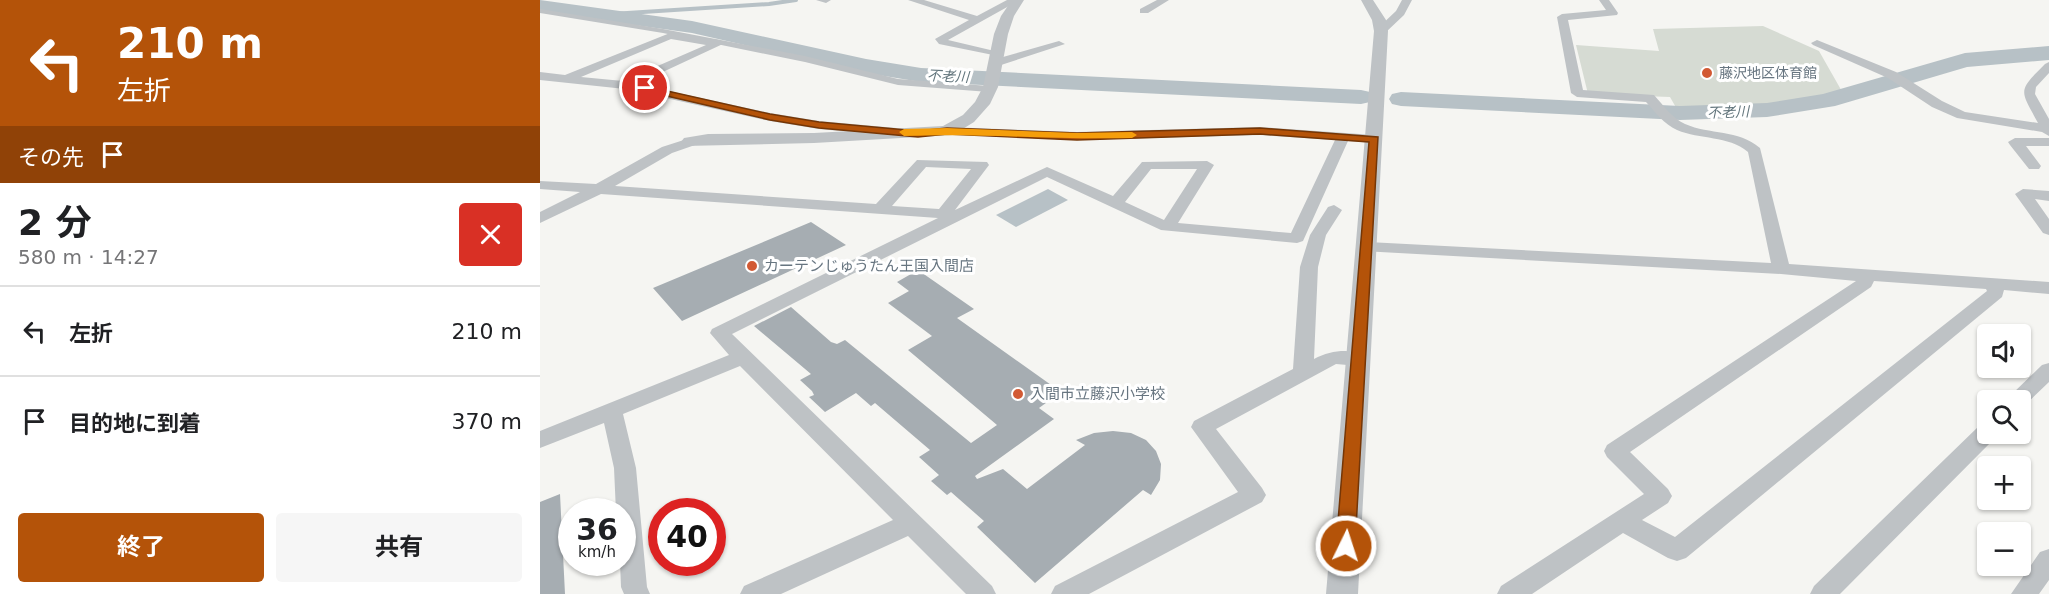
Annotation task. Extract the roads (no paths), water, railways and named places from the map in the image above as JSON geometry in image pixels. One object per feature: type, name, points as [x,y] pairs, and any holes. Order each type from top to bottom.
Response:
[{"type":"street","points":[[995,70],[942,42],[941,39],[1017,0]]},
{"type":"street","points":[[947,131],[964,124],[984,104],[995,70],[1006,16],[1017,0]]},
{"type":"street","points":[[1144,11],[1164,0]]},
{"type":"street","points":[[1342,594],[1368,247],[1381,31],[1379,20],[1368,0]]},
{"type":"street","points":[[1381,31],[1400,13],[1407,0]]},
{"type":"street","points":[[1604,0],[1613,13],[1562,17],[1577,93],[1650,98],[1673,123],[1698,133],[1735,138],[1748,143],[1755,151],[1781,269]]},
{"type":"street","points":[[922,1],[979,20]]},
{"type":"street","points":[[540,11],[794,56],[898,82],[995,70],[1059,44]]},
{"type":"street","points":[[566,79],[670,36],[719,44],[625,85]]},
{"type":"street","points":[[1817,43],[1892,75],[1937,104],[1962,115],[2048,134]]},
{"type":"street","points":[[2048,134],[2029,94],[2030,86],[2049,66]]},
{"type":"street","points":[[540,76],[625,85],[770,117],[819,125],[918,134]]},
{"type":"street","points":[[540,218],[597,190],[667,150],[708,139],[814,138],[947,131],[1077,136],[1260,131],[1374,139]]},
{"type":"street","points":[[2034,166],[2015,142],[2048,134]]},
{"type":"street","points":[[983,594],[719,333],[952,214],[1047,171],[1167,227],[1297,238],[1344,136]]},
{"type":"street","points":[[880,210],[922,163],[982,165],[952,214]]},
{"type":"street","points":[[1116,203],[1147,165],[1207,165],[1167,227]]},
{"type":"street","points":[[540,185],[952,214]]},
{"type":"street","points":[[2049,196],[2024,194],[2049,230]]},
{"type":"street","points":[[1303,373],[1309,267],[1317,235],[1334,210]]},
{"type":"street","points":[[1368,247],[1781,269],[2049,288]]},
{"type":"street","points":[[1510,594],[1660,496],[1616,451],[1865,283],[1865,275]]},
{"type":"street","points":[[1622,521],[1677,550],[1996,294],[1993,284]]},
{"type":"street","points":[[540,440],[743,357]]},
{"type":"street","points":[[1065,594],[1254,495],[1202,427],[1333,357],[1359,359]]},
{"type":"street","points":[[2028,390],[2049,370]]},
{"type":"street","points":[[612,411],[624,468],[634,587],[637,594]]},
{"type":"street","points":[[1823,594],[1977,442]]},
{"type":"street","points":[[753,594],[912,523]]},
{"type":"street","points":[[2024,594],[2049,561]]},
{"type":"waterway","points":[[596,15],[769,4],[796,0]]},
{"type":"waterway","name":"不老川","points":[[540,6],[692,27],[866,66],[921,75],[1361,97]]},
{"type":"waterway","name":"不老川","points":[[1401,99],[1680,113],[1767,110],[1826,101],[1965,60],[2049,53]]},
{"type":"place","name":"藤沢地区体育館","points":[[1707,73]]},
{"type":"place","name":"カーテンじゅうたん王国入間店","points":[[752,266]]},
{"type":"place","name":"入間市立藤沢小学校","points":[[1018,394]]}]
